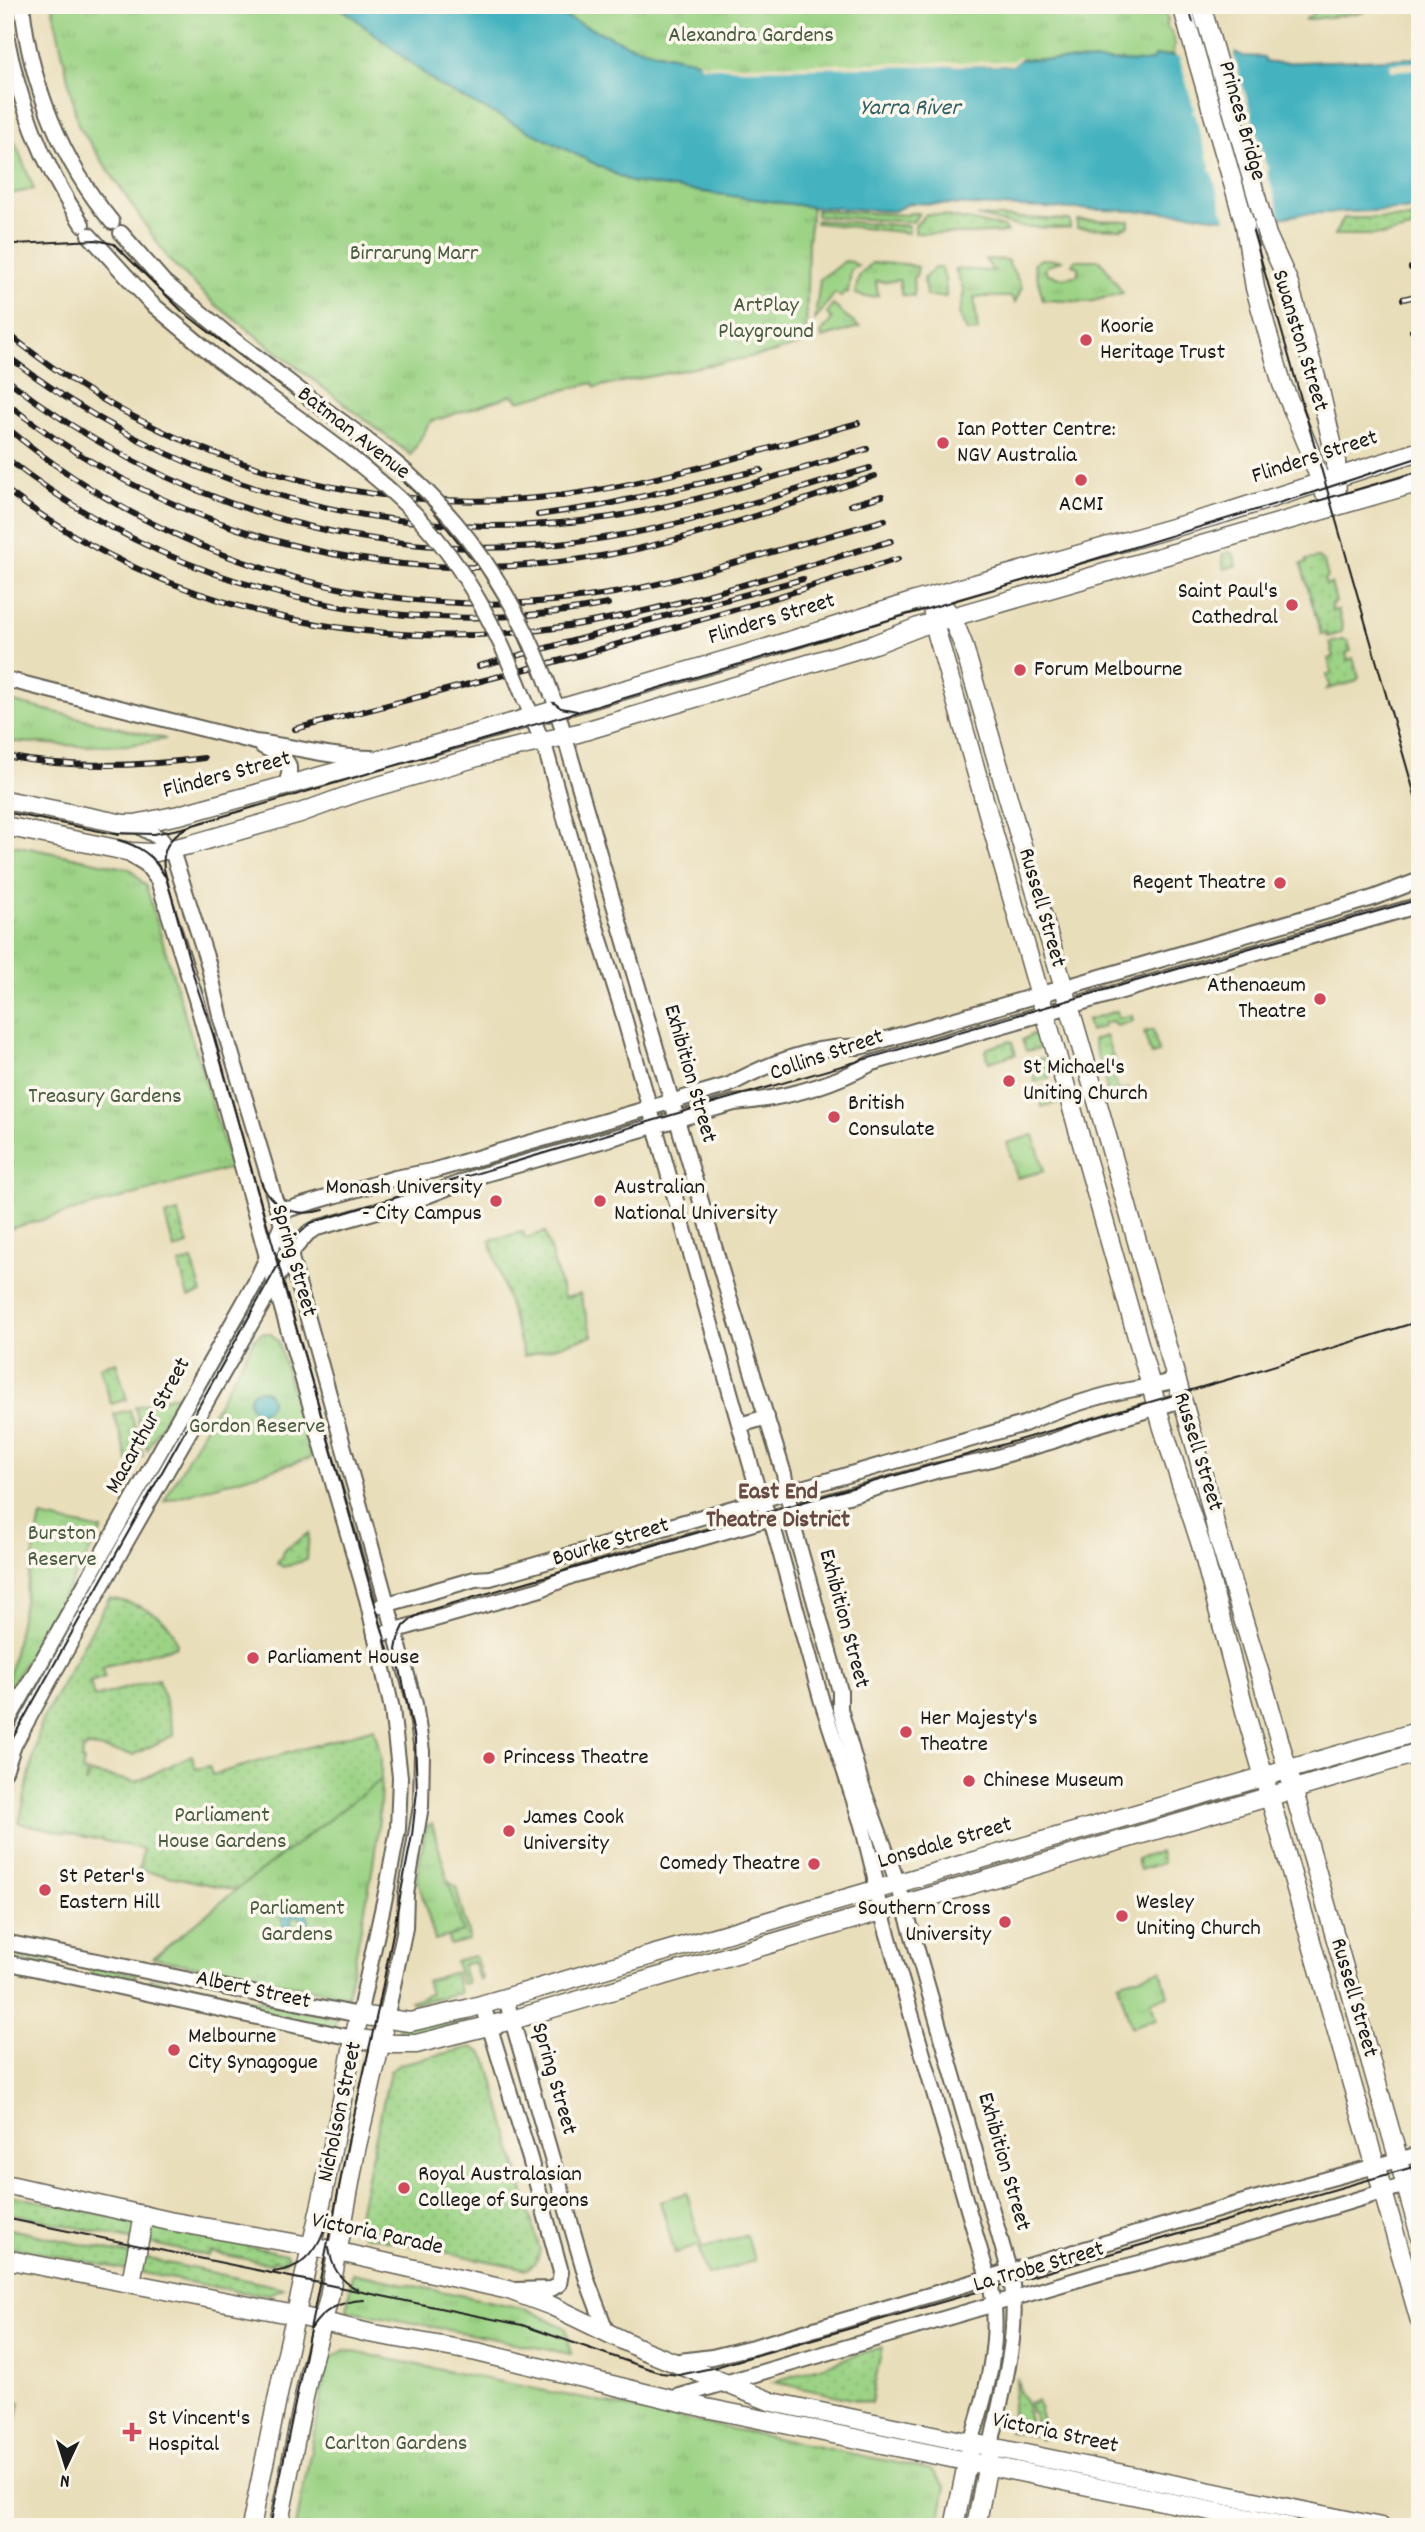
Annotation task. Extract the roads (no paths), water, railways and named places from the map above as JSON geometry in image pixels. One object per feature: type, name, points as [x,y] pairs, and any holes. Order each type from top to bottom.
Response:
[{"type":"main road","name":"Princes Bridge","points":[[1182,5],[1245,225]]},
{"type":"main road","name":"Princes Bridge","points":[[1201,5],[1264,224]]},
{"type":"main road","name":"Swanston Street","points":[[1264,224],[1288,281],[1325,408],[1337,477],[1335,506]]},
{"type":"main road","name":"Swanston Street","points":[[1245,225],[1255,288],[1284,390],[1308,446],[1319,483],[1335,506]]},
{"type":"main road","name":"Flinders Street","points":[[5,800],[107,822],[135,824],[198,811],[433,746],[529,709],[1062,561],[1420,451]]},
{"type":"main road","points":[[5,825],[142,853],[171,850],[300,813],[388,783],[565,736],[875,644],[934,622],[1420,482]]},
{"type":"main road","name":"Russell Street","points":[[932,596],[952,617],[963,644],[995,751],[1398,2160],[1412,2183],[1420,2235]]},
{"type":"main road","name":"Russell Street","points":[[932,596],[934,622],[972,758],[1030,953],[1157,1407],[1201,1545],[1263,1776],[1383,2191],[1415,2285],[1420,2321]]},
{"type":"main road","points":[[942,651],[963,644]]},
{"type":"main road","points":[[972,758],[995,751]]},
{"type":"main road","points":[[1017,911],[1040,905]]},
{"type":"main road","points":[[1030,953],[1052,947]]},
{"type":"main road","points":[[1201,1545],[1219,1540]]},
{"type":"main road","points":[[1229,1651],[1250,1644]]},
{"type":"main road","name":"Lonsdale Street","points":[[483,2005],[1420,1731]]},
{"type":"main road","name":"Lonsdale Street","points":[[490,2026],[1420,1752]]},
{"type":"main road","points":[[1240,1783],[1246,1803]]},
{"type":"main road","points":[[1156,1807],[1162,1828]]},
{"type":"main road","points":[[1074,1832],[1079,1852]]},
{"type":"main road","points":[[1288,1862],[1311,1855]]},
{"type":"main road","points":[[762,1923],[768,1944]]},
{"type":"main road","points":[[666,1952],[672,1973]]},
{"type":"main road","name":"Albert Street","points":[[359,2015],[417,2021],[483,2005]]},
{"type":"main road","name":"Nicholson Street","points":[[251,2527],[359,2015]]},
{"type":"main road","name":"Nicholson Street","points":[[278,2527],[302,2403],[329,2298],[356,2150],[386,2019]]},
{"type":"main road","name":"Albert Street","points":[[353,2038],[380,2043],[416,2044],[490,2026]]},
{"type":"main road","name":"Victoria Parade","points":[[5,2184],[144,2215],[311,2246],[509,2290],[552,2306],[722,2383]]},
{"type":"main road","points":[[131,2283],[144,2215]]},
{"type":"main road","points":[[5,2259],[485,2354],[670,2399]]},
{"type":"main road","name":"Victoria Street","points":[[722,2383],[780,2404],[1381,2527]]},
{"type":"main road","name":"Victoria Street","points":[[670,2399],[1290,2527]]},
{"type":"main road","name":"Exhibition Street","points":[[954,2527],[971,2442]]},
{"type":"main road","name":"Exhibition Street","points":[[976,2527],[991,2446]]},
{"type":"street","name":"Batman Avenue","points":[[22,5],[42,95],[56,132],[86,188],[164,282],[234,340],[372,444],[436,501],[464,534],[510,602],[532,645],[554,702]]},
{"type":"street","name":"Batman Avenue","points":[[5,30],[20,97],[35,138],[63,194],[85,229],[150,303],[219,360],[356,463],[417,517],[444,549],[483,609],[511,662],[529,709]]},
{"type":"street","points":[[63,194],[86,188]]},
{"type":"street","points":[[5,679],[255,742],[343,757],[391,756]]},
{"type":"street","name":"Exhibition Street","points":[[554,702],[767,1417],[840,1690],[840,1709],[898,1884],[1010,2273],[1014,2298],[1010,2348],[991,2446]]},
{"type":"street","name":"Exhibition Street","points":[[529,709],[542,740],[609,964],[762,1500],[862,1825],[875,1877],[874,1890],[995,2304],[993,2351],[971,2442]]},
{"type":"street","points":[[255,742],[288,762],[290,775],[285,786]]},
{"type":"street","points":[[135,824],[157,836],[171,850]]},
{"type":"street","name":"Spring Street","points":[[106,846],[142,860],[158,880],[196,999],[267,1257],[370,1610],[394,1719]]},
{"type":"street","points":[[575,853],[597,847]]},
{"type":"street","name":"Spring Street","points":[[171,850],[208,963],[221,1019],[275,1201],[415,1704]]},
{"type":"street","name":"Collins Street","points":[[275,1201],[284,1209],[395,1178],[432,1171],[729,1085],[759,1069],[836,1046],[859,1047],[1373,898],[1420,880]]},
{"type":"street","name":"Collins Street","points":[[275,1282],[302,1238],[313,1229],[415,1200],[475,1177],[734,1103],[768,1100],[837,1080],[872,1063],[1420,905]]},
{"type":"street","points":[[609,964],[629,959]]},
{"type":"street","points":[[620,1003],[641,998]]},
{"type":"street","name":"Collins Street","points":[[267,1257],[289,1213],[309,1203]]},
{"type":"street","name":"Macarthur Street","points":[[7,1762],[101,1590],[120,1538],[125,1515],[267,1257]]},
{"type":"street","name":"Macarthur Street","points":[[5,1726],[85,1584],[120,1538],[140,1519],[275,1282]]},
{"type":"street","points":[[254,1320],[262,1313],[275,1313],[286,1321],[289,1329]]},
{"type":"street","name":"Bourke Street","points":[[370,1610],[762,1500],[1024,1424],[1046,1414],[1177,1380]]},
{"type":"street","name":"Bourke Street","points":[[376,1636],[541,1589],[571,1576],[791,1512],[1064,1438],[1090,1427],[1182,1400]]},
{"type":"street","points":[[740,1424],[767,1417]]},
{"type":"street","points":[[125,1515],[140,1519]]},
{"type":"street","points":[[85,1584],[101,1590]]},
{"type":"street","points":[[799,1617],[818,1612]]},
{"type":"street","name":"Nicholson Street","points":[[386,2019],[405,1928],[406,1894],[421,1807],[422,1752],[415,1704]]},
{"type":"street","points":[[14,1709],[29,1718]]},
{"type":"street","name":"Nicholson Street","points":[[359,2015],[398,1829],[400,1777],[394,1719]]},
{"type":"street","points":[[890,1943],[913,1937]]},
{"type":"street","name":"Albert Street","points":[[5,1942],[359,2015]]},
{"type":"street","points":[[86,1979],[89,1959]]},
{"type":"street","name":"Albert Street","points":[[5,1962],[353,2038]]},
{"type":"street","points":[[138,1990],[143,1971]]},
{"type":"street","name":"Spring Street","points":[[506,1998],[587,2280],[607,2333]]},
{"type":"street","name":"Spring Street","points":[[483,2005],[545,2210],[558,2258],[561,2281],[551,2289],[509,2290]]},
{"type":"street","points":[[910,2015],[934,2009]]},
{"type":"street","points":[[940,2119],[964,2113]]},
{"type":"street","name":"La Trobe Street","points":[[671,2362],[712,2357],[757,2346],[1010,2273],[1241,2202],[1420,2154]]},
{"type":"street","name":"La Trobe Street","points":[[670,2399],[1412,2183]]},
{"type":"street","points":[[545,2210],[566,2204]]},
{"type":"water","name":"Yarra River","points":[[338,5],[538,5],[629,45],[698,61],[702,66],[1013,65],[1020,59],[1145,62],[1151,61],[1155,56],[1235,55],[1235,52],[1243,56],[1264,57],[1266,62],[1271,63],[1420,58],[1420,209],[1301,214],[1259,219],[1230,219],[1188,213],[910,203],[894,211],[812,207],[631,182],[441,87]]},
{"type":"water","points":[[260,1390],[268,1393],[271,1401],[268,1409],[260,1412],[252,1409],[249,1401],[252,1393]]},
{"type":"water","points":[[293,1908],[306,1913],[310,1926],[302,1926],[302,1919],[296,1915],[291,1918],[291,1925],[298,1928],[299,1933],[295,1936],[285,1929],[282,1918]]},
{"type":"tram line","points":[[1188,5],[1420,813]]},
{"type":"tram line","points":[[15,244],[96,240],[114,244],[183,312],[380,461],[427,503],[481,570],[509,615],[546,697],[561,708],[577,711]]},
{"type":"tram line","points":[[112,833],[154,834],[183,828],[1039,576],[1420,457]]},
{"type":"tram line","points":[[1311,503],[1420,471]]},
{"type":"tram line","points":[[5,812],[119,835]]},
{"type":"tram line","points":[[193,825],[170,841],[164,854],[164,869],[392,1664]]},
{"type":"tram line","points":[[118,840],[145,852],[156,862],[164,875]]},
{"type":"tram line","points":[[5,1752],[282,1258],[298,1235],[311,1223],[675,1114],[1420,899]]},
{"type":"tram line","points":[[260,1179],[270,1197],[285,1208],[303,1213],[324,1210]]},
{"type":"tram line","points":[[270,2527],[412,1835],[417,1791],[415,1739],[396,1650],[404,1626],[426,1611],[1240,1376],[1420,1321]]},
{"type":"tram line","points":[[5,2218],[522,2325],[661,2373],[679,2375],[712,2368],[1420,2165]]},
{"type":"tram line","points":[[273,2272],[299,2264],[316,2247],[324,2230]]},
{"type":"tram line","points":[[329,2247],[337,2272],[357,2289]]},
{"type":"tram line","points":[[311,2329],[321,2316],[334,2307],[364,2300]]},
{"type":"railway","points":[[1411,268],[1420,266]]},
{"type":"railway","points":[[1403,299],[1420,295]]},
{"type":"railway","points":[[1412,331],[1420,329]]},
{"type":"railway","points":[[5,331],[67,377],[134,417],[203,449],[275,473],[350,490],[425,499],[502,500],[615,487],[720,462],[858,423]]},
{"type":"railway","points":[[1416,345],[1420,344]]},
{"type":"railway","points":[[5,354],[72,401],[142,441],[215,474],[291,499],[369,516],[448,525],[529,525],[611,517],[708,496],[867,449]]},
{"type":"railway","points":[[5,378],[71,424],[140,464],[213,496],[288,521],[365,538],[444,546],[524,547],[604,538],[672,525],[870,468]]},
{"type":"railway","points":[[5,402],[71,449],[140,488],[212,520],[286,544],[363,559],[441,567],[520,566],[636,549],[740,521],[875,476]]},
{"type":"railway","points":[[5,426],[71,475],[141,517],[214,551],[291,577],[370,594],[451,602],[532,602],[614,593],[692,575],[885,520]]},
{"type":"railway","points":[[5,457],[71,503],[141,542],[214,573],[290,596],[369,611],[448,617],[528,615],[608,604]]},
{"type":"railway","points":[[538,515],[599,506],[761,470]]},
{"type":"railway","points":[[5,489],[67,532],[134,567],[203,595],[275,616],[349,629],[424,635],[500,634],[615,617],[734,588],[891,541]]},
{"type":"railway","points":[[851,505],[882,496]]},
{"type":"railway","points":[[295,729],[581,655],[898,559]]},
{"type":"railway","points":[[479,666],[803,579]]},
{"type":"railway","points":[[5,756],[80,765],[154,763],[204,758]]},
{"type":"place","name":"Koorie Heritage Trust","points":[[1086,340]]},
{"type":"place","name":"Ian Potter Centre: NGV Australia","points":[[943,443]]},
{"type":"place","name":"ACMI","points":[[1081,480]]},
{"type":"place","name":"Saint Paul's Cathedral","points":[[1292,605]]},
{"type":"place","name":"Forum Melbourne","points":[[1020,670]]},
{"type":"place","name":"Regent Theatre","points":[[1280,883]]},
{"type":"place","name":"Athenaeum Theatre","points":[[1320,999]]},
{"type":"place","name":"St Michael's Uniting Church","points":[[1009,1081]]},
{"type":"place","name":"British Consulate","points":[[834,1117]]},
{"type":"place","name":"Monash University - City Campus","points":[[496,1201]]},
{"type":"place","name":"Australian National University","points":[[600,1201]]},
{"type":"place","name":"Parliament House","points":[[253,1658]]},
{"type":"place","name":"Her Majesty's Theatre","points":[[906,1732]]},
{"type":"place","name":"Princess Theatre","points":[[489,1758]]},
{"type":"place","name":"Chinese Museum","points":[[969,1781]]},
{"type":"place","name":"James Cook University","points":[[509,1831]]},
{"type":"place","name":"Comedy Theatre","points":[[814,1864]]},
{"type":"place","name":"St Peter's Eastern Hill","points":[[45,1890]]},
{"type":"place","name":"Wesley Uniting Church","points":[[1122,1916]]},
{"type":"place","name":"Southern Cross University","points":[[1005,1922]]},
{"type":"place","name":"Melbourne City Synagogue","points":[[174,2050]]},
{"type":"place","name":"Royal Australasian College of Surgeons","points":[[404,2188]]},
{"type":"place","name":"St Vincent's Hospital","points":[[132,2432]]},
{"type":"district","name":"East End Theatre District","points":[[778,1507]]},
{"type":"park label","name":"Alexandra Gardens","points":[[751,36]]},
{"type":"park label","name":"Birrarung Marr","points":[[414,254]]},
{"type":"park label","name":"ArtPlay Playground","points":[[766,319]]},
{"type":"park label","name":"Treasury Gardens","points":[[105,1097]]},
{"type":"park label","name":"Gordon Reserve","points":[[257,1427]]},
{"type":"park label","name":"Burston Reserve","points":[[62,1547]]},
{"type":"park label","name":"Parliament House Gardens","points":[[222,1829]]},
{"type":"park label","name":"Parliament Gardens","points":[[297,1922]]},
{"type":"park label","name":"Carlton Gardens","points":[[396,2444]]}]
